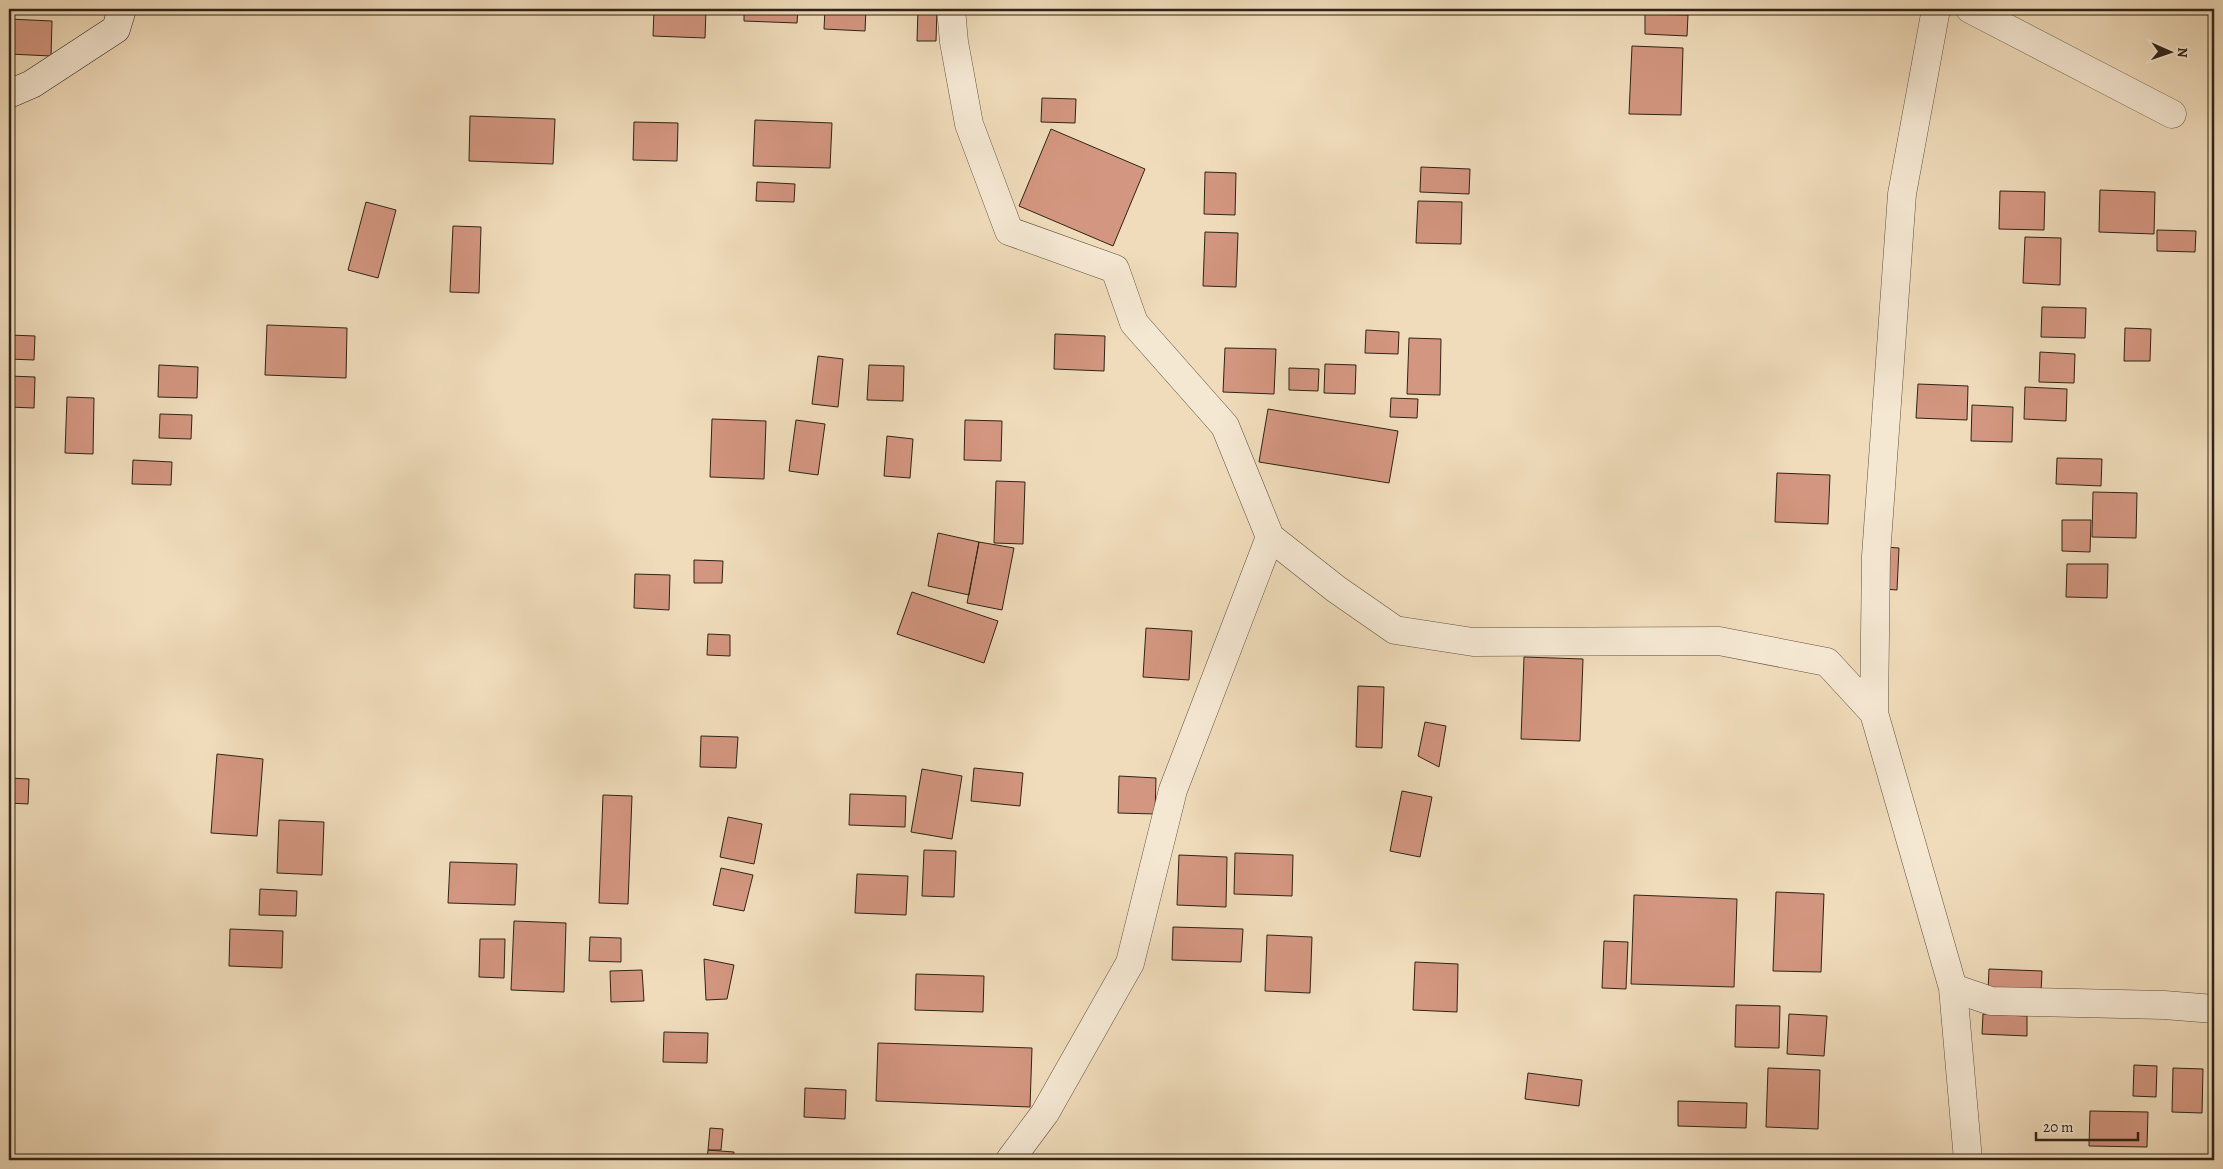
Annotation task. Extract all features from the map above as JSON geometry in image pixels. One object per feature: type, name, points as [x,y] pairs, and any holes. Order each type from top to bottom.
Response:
[{"type":"street","points":[[9,94],[32,84],[116,29],[122,9]]},
{"type":"street","points":[[951,9],[954,42],[969,124],[1008,230],[1114,269],[1134,323],[1225,426],[1270,537],[1336,589],[1395,630],[1473,642],[1720,641],[1827,662],[1874,713]]},
{"type":"street","points":[[1936,9],[1902,194],[1876,556],[1874,713],[1953,988],[1968,1160]]},
{"type":"street","points":[[1970,9],[2172,114]]},
{"type":"street","points":[[1010,1160],[1045,1113],[1130,963],[1173,790],[1270,537]]},
{"type":"street","points":[[1953,988],[1992,1001],[2164,1005],[2214,1009]]},
{"type":"building","points":[[654,9],[706,9],[705,38],[653,36]]},
{"type":"building","points":[[744,9],[798,9],[797,23],[744,21]]},
{"type":"building","points":[[825,9],[866,9],[865,31],[824,29]]},
{"type":"building","points":[[918,9],[937,9],[936,41],[917,41]]},
{"type":"building","points":[[1645,14],[1688,15],[1687,36],[1645,34]]},
{"type":"building","points":[[9,19],[52,21],[51,56],[9,54]]},
{"type":"building","points":[[1632,46],[1683,48],[1681,115],[1629,114]]},
{"type":"building","points":[[1042,98],[1076,99],[1075,123],[1041,122]]},
{"type":"building","points":[[470,116],[555,119],[553,164],[469,161]]},
{"type":"building","points":[[755,120],[832,123],[830,168],[753,166]]},
{"type":"building","points":[[634,122],[678,123],[677,161],[633,160]]},
{"type":"building","points":[[1051,129],[1145,169],[1113,246],[1019,206]]},
{"type":"building","points":[[1421,167],[1470,169],[1469,194],[1420,192]]},
{"type":"building","points":[[1205,172],[1236,173],[1235,215],[1204,214]]},
{"type":"building","points":[[757,182],[795,184],[794,202],[756,201]]},
{"type":"building","points":[[2100,190],[2155,192],[2154,234],[2099,232]]},
{"type":"building","points":[[2000,191],[2045,192],[2044,230],[1999,229]]},
{"type":"building","points":[[1418,201],[1462,202],[1461,244],[1416,243]]},
{"type":"building","points":[[366,202],[396,210],[378,278],[348,270]]},
{"type":"building","points":[[453,226],[481,227],[479,293],[450,292]]},
{"type":"building","points":[[2157,230],[2196,231],[2195,252],[2157,251]]},
{"type":"building","points":[[1205,232],[1238,233],[1236,287],[1203,286]]},
{"type":"building","points":[[2025,237],[2061,238],[2060,285],[2023,283]]},
{"type":"building","points":[[2042,307],[2086,308],[2085,338],[2041,337]]},
{"type":"building","points":[[267,325],[347,328],[346,378],[265,375]]},
{"type":"building","points":[[2125,328],[2151,329],[2150,361],[2124,361]]},
{"type":"building","points":[[1366,330],[1399,332],[1398,354],[1365,353]]},
{"type":"building","points":[[1055,334],[1105,336],[1104,371],[1054,369]]},
{"type":"building","points":[[9,335],[35,336],[34,360],[9,359]]},
{"type":"building","points":[[1409,338],[1441,339],[1440,395],[1407,394]]},
{"type":"building","points":[[1225,348],[1276,349],[1274,394],[1223,392]]},
{"type":"building","points":[[2040,352],[2075,354],[2074,383],[2039,382]]},
{"type":"building","points":[[818,356],[843,359],[838,407],[812,404]]},
{"type":"building","points":[[1325,364],[1356,365],[1355,394],[1324,393]]},
{"type":"building","points":[[159,365],[198,367],[197,398],[158,397]]},
{"type":"building","points":[[869,365],[904,366],[903,401],[867,400]]},
{"type":"building","points":[[1289,368],[1319,369],[1318,391],[1289,390]]},
{"type":"building","points":[[9,376],[35,377],[34,408],[9,407]]},
{"type":"building","points":[[1918,384],[1968,386],[1967,420],[1916,418]]},
{"type":"building","points":[[2025,387],[2067,389],[2066,421],[2024,419]]},
{"type":"building","points":[[67,397],[94,398],[93,454],[65,453]]},
{"type":"building","points":[[1391,398],[1418,399],[1417,418],[1390,417]]},
{"type":"building","points":[[1972,405],[2013,407],[2012,442],[1971,441]]},
{"type":"building","points":[[1268,409],[1398,431],[1389,483],[1259,462]]},
{"type":"building","points":[[160,414],[192,415],[191,439],[159,438]]},
{"type":"building","points":[[712,419],[766,421],[764,479],[710,477]]},
{"type":"building","points":[[796,420],[825,424],[818,475],[789,471]]},
{"type":"building","points":[[965,420],[1002,421],[1001,461],[964,460]]},
{"type":"building","points":[[887,436],[913,439],[910,478],[884,476]]},
{"type":"building","points":[[2057,458],[2102,459],[2101,486],[2056,484]]},
{"type":"building","points":[[133,460],[172,462],[171,485],[132,484]]},
{"type":"building","points":[[1777,473],[1830,475],[1828,524],[1775,522]]},
{"type":"building","points":[[996,481],[1025,482],[1023,544],[994,543]]},
{"type":"building","points":[[2093,492],[2137,493],[2136,538],[2092,537]]},
{"type":"building","points":[[2062,520],[2091,520],[2090,552],[2062,551]]},
{"type":"building","points":[[938,533],[979,542],[969,595],[928,586]]},
{"type":"building","points":[[979,542],[1014,548],[1002,610],[967,603]]},
{"type":"building","points":[[1885,547],[1899,548],[1897,590],[1883,589]]},
{"type":"building","points":[[694,560],[723,561],[722,583],[694,583]]},
{"type":"building","points":[[2067,564],[2108,564],[2107,598],[2066,597]]},
{"type":"building","points":[[635,574],[670,575],[669,610],[634,608]]},
{"type":"building","points":[[912,592],[998,621],[984,663],[897,634]]},
{"type":"building","points":[[1146,628],[1192,631],[1189,680],[1143,677]]},
{"type":"building","points":[[708,634],[730,635],[730,656],[707,655]]},
{"type":"building","points":[[1524,657],[1583,659],[1580,741],[1521,739]]},
{"type":"building","points":[[1358,686],[1384,687],[1382,748],[1356,747]]},
{"type":"building","points":[[1425,722],[1446,726],[1439,767],[1418,756]]},
{"type":"building","points":[[701,736],[738,737],[736,768],[700,767]]},
{"type":"building","points":[[217,754],[263,759],[257,836],[211,833]]},
{"type":"building","points":[[974,768],[1023,773],[1020,806],[971,801]]},
{"type":"building","points":[[922,769],[962,776],[952,839],[911,832]]},
{"type":"building","points":[[1119,776],[1156,778],[1155,814],[1118,813]]},
{"type":"building","points":[[9,778],[29,779],[28,804],[9,803]]},
{"type":"building","points":[[1402,791],[1432,797],[1420,857],[1390,851]]},
{"type":"building","points":[[850,794],[906,796],[905,827],[849,825]]},
{"type":"building","points":[[603,795],[632,796],[628,904],[599,903]]},
{"type":"building","points":[[728,817],[762,824],[754,864],[720,857]]},
{"type":"building","points":[[279,820],[324,822],[322,875],[277,873]]},
{"type":"building","points":[[924,850],[956,851],[954,897],[922,896]]},
{"type":"building","points":[[1235,853],[1293,855],[1292,896],[1234,894]]},
{"type":"building","points":[[1179,855],[1227,857],[1226,907],[1177,905]]},
{"type":"building","points":[[450,862],[517,864],[515,905],[448,903]]},
{"type":"building","points":[[721,868],[753,875],[744,911],[713,905]]},
{"type":"building","points":[[857,874],[908,876],[906,915],[855,913]]},
{"type":"building","points":[[260,889],[297,891],[296,916],[259,915]]},
{"type":"building","points":[[1776,892],[1824,894],[1821,972],[1773,971]]},
{"type":"building","points":[[1634,895],[1737,899],[1734,987],[1631,984]]},
{"type":"building","points":[[514,921],[566,923],[564,992],[511,990]]},
{"type":"building","points":[[1173,927],[1243,929],[1241,962],[1172,960]]},
{"type":"building","points":[[230,929],[283,931],[282,968],[229,966]]},
{"type":"building","points":[[1267,935],[1312,937],[1310,993],[1265,991]]},
{"type":"building","points":[[590,937],[621,938],[621,962],[589,961]]},
{"type":"building","points":[[480,939],[505,939],[504,978],[479,977]]},
{"type":"building","points":[[1604,941],[1628,942],[1626,989],[1602,988]]},
{"type":"building","points":[[704,959],[734,965],[727,999],[706,1000]]},
{"type":"building","points":[[1415,962],[1458,964],[1457,1012],[1413,1010]]},
{"type":"building","points":[[1989,969],[2042,971],[2041,993],[1988,991]]},
{"type":"building","points":[[642,970],[644,1001],[611,1002],[610,971]]},
{"type":"building","points":[[916,974],[984,976],[983,1012],[915,1010]]},
{"type":"building","points":[[1736,1005],[1780,1006],[1779,1048],[1735,1047]]},
{"type":"building","points":[[1789,1014],[1827,1016],[1824,1056],[1787,1054]]},
{"type":"building","points":[[1983,1014],[2027,1016],[2027,1036],[1982,1034]]},
{"type":"building","points":[[664,1032],[708,1033],[707,1063],[663,1062]]},
{"type":"building","points":[[878,1043],[1032,1048],[1030,1107],[876,1101]]},
{"type":"building","points":[[2134,1065],[2157,1066],[2156,1097],[2133,1096]]},
{"type":"building","points":[[1768,1068],[1820,1070],[1818,1129],[1766,1127]]},
{"type":"building","points":[[2173,1068],[2203,1069],[2202,1113],[2172,1112]]},
{"type":"building","points":[[1528,1073],[1582,1080],[1579,1106],[1525,1099]]},
{"type":"building","points":[[805,1088],[846,1090],[845,1119],[804,1117]]},
{"type":"building","points":[[1678,1101],[1747,1103],[1746,1128],[1678,1126]]},
{"type":"building","points":[[2090,1111],[2148,1112],[2147,1147],[2089,1146]]},
{"type":"building","points":[[710,1128],[723,1129],[721,1150],[708,1150]]},
{"type":"building","points":[[708,1150],[734,1152],[733,1160],[707,1160]]}]
